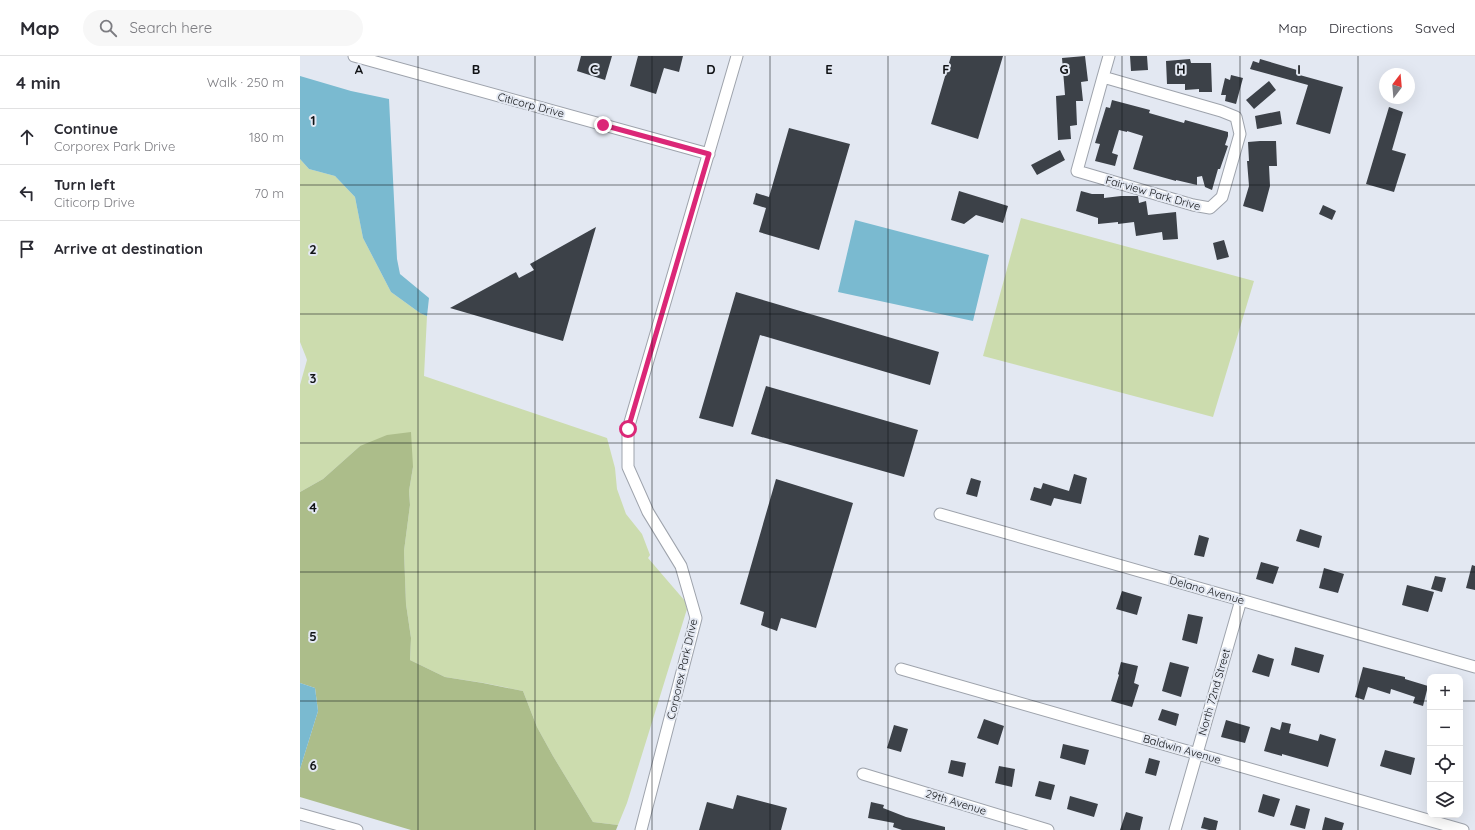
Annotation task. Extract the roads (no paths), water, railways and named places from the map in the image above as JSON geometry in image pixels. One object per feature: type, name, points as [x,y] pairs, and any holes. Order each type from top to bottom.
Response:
[{"type":"street","name":"Citicorp Drive","points":[[354,56],[709,154]]},
{"type":"street","name":"Corporex Park Drive","points":[[641,830],[696,618],[681,566],[648,512],[628,467],[628,429],[737,56]]},
{"type":"street","name":"Fairview Park Drive","points":[[1103,77],[1221,111],[1236,117],[1240,134],[1222,197],[1210,208],[1193,205],[1077,171],[1103,77],[1109,56]]},
{"type":"street","name":"Delano Avenue","points":[[940,514],[1475,667]]},
{"type":"street","name":"North 72nd Street","points":[[1175,830],[1241,600]]},
{"type":"street","name":"Baldwin Avenue","points":[[901,669],[1463,830]]},
{"type":"street","name":"29th Avenue","points":[[863,774],[1048,830]]},
{"type":"street","points":[[300,814],[357,830]]},
{"type":"water","points":[[300,76],[351,91],[389,99],[397,259],[400,274],[429,298],[427,316],[420,313],[391,292],[363,238],[355,197],[335,176],[309,169],[300,159]]},
{"type":"water","points":[[855,220],[989,255],[973,321],[838,292]]},
{"type":"water","points":[[300,683],[315,688],[318,711],[300,769]]}]
